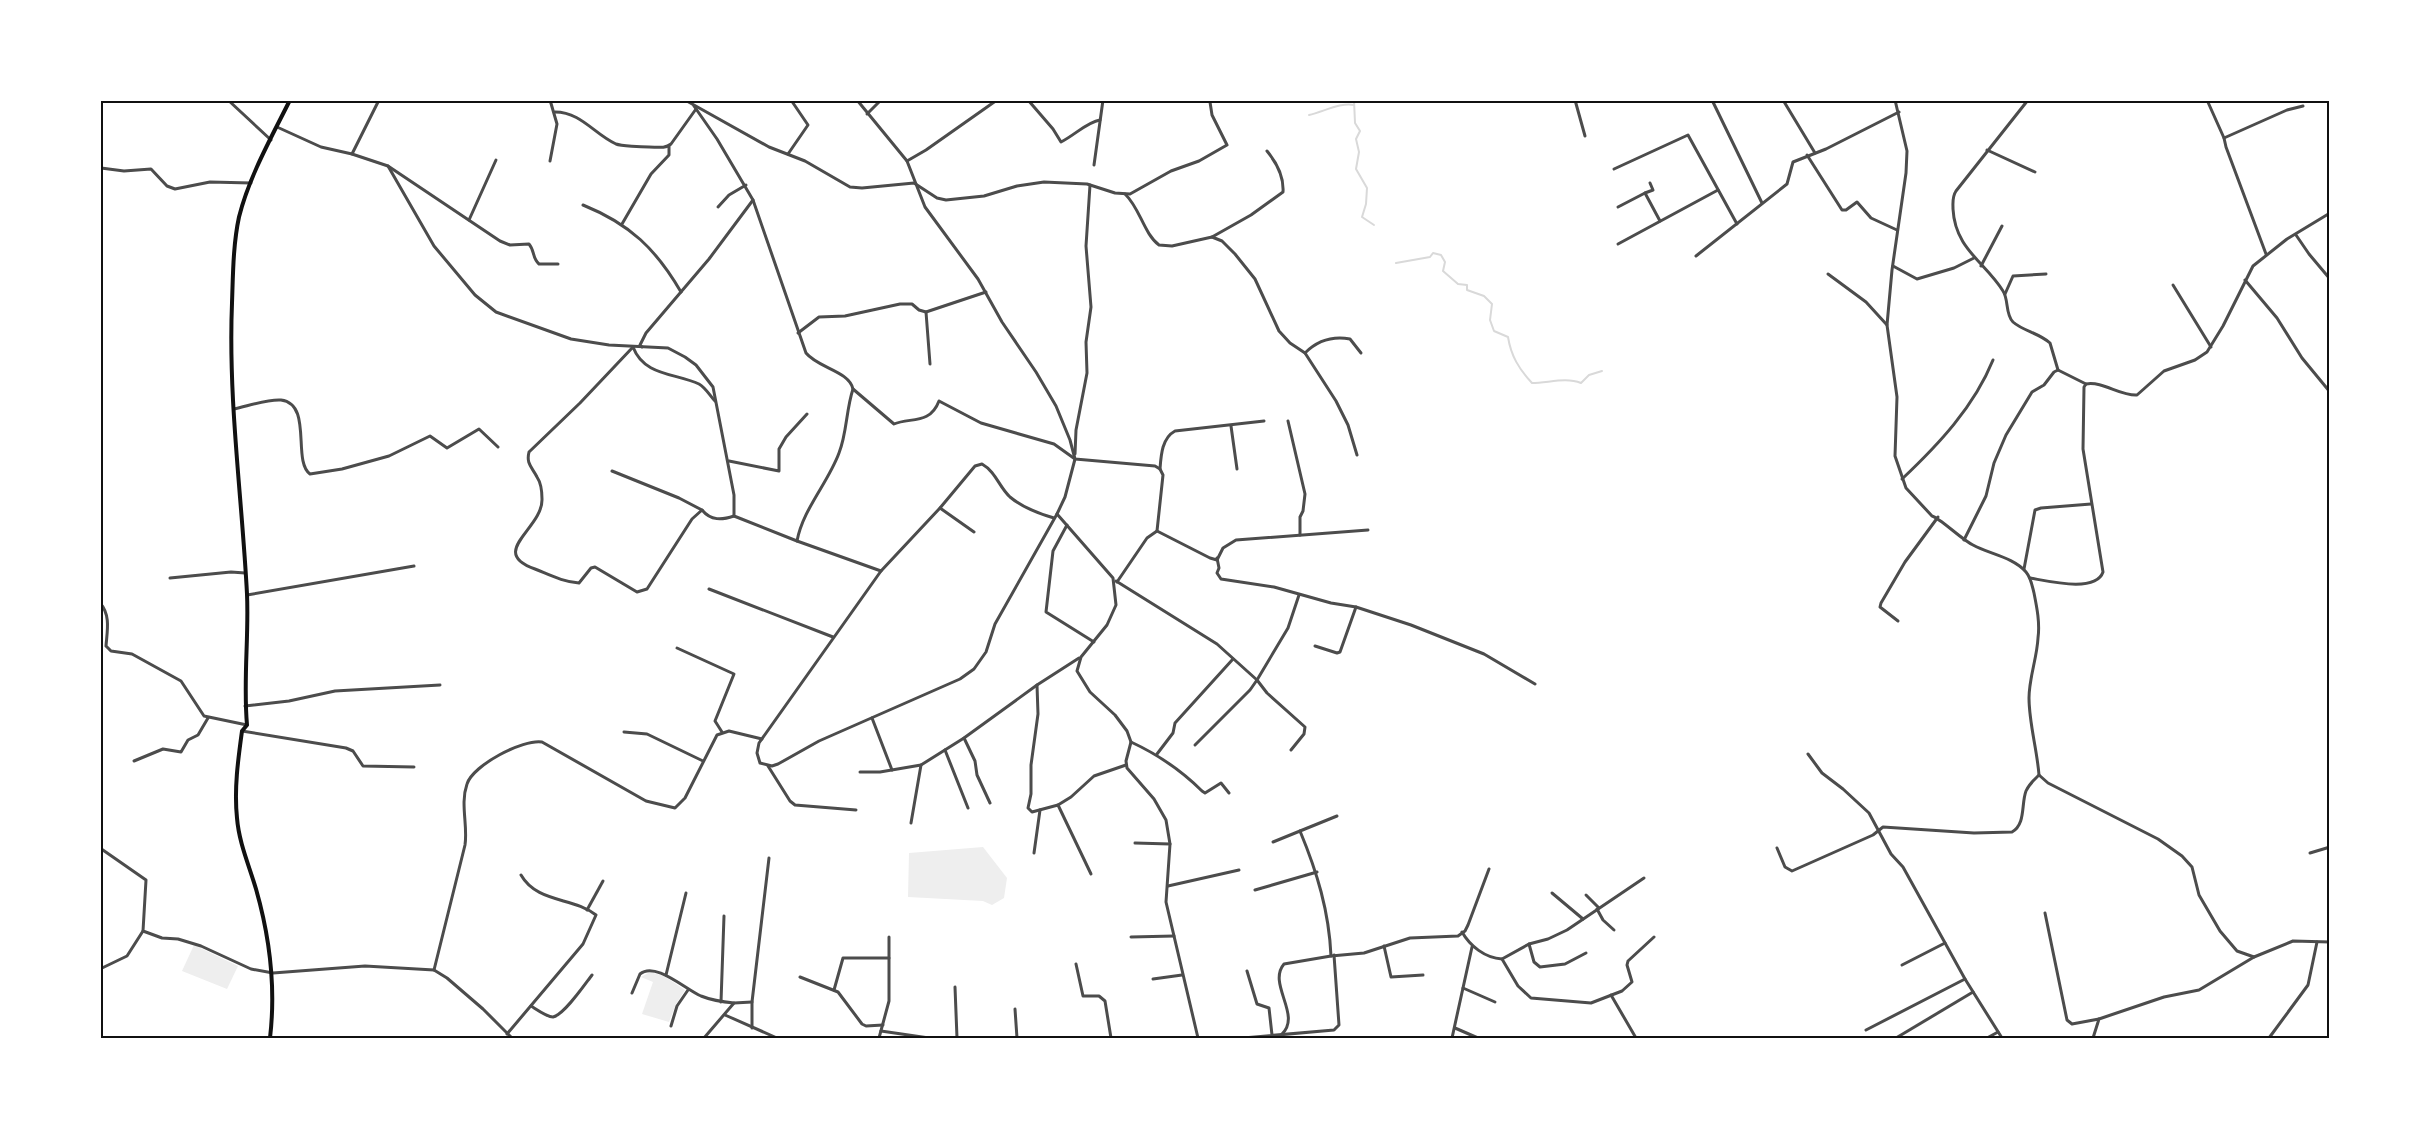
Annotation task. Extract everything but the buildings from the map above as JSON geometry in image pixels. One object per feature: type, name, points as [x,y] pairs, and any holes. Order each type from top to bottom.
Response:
[{"type":"main road","points":[[270,1038],[273,973],[263,915],[244,855],[237,820],[237,766],[242,731],[247,725],[245,706],[247,595],[233,409],[231,321],[234,260],[239,220],[251,183],[290,100]]},
{"type":"street","points":[[228,100],[271,140]]},
{"type":"street","points":[[352,154],[379,100]]},
{"type":"street","points":[[550,100],[551,110],[584,120],[619,145],[669,146]]},
{"type":"street","points":[[685,100],[770,147],[853,188],[914,183],[937,198],[956,200],[984,196],[1035,183],[1058,182],[1090,185],[1115,193],[1130,194],[1227,145],[1212,115],[1210,102]]},
{"type":"street","points":[[788,154],[808,125],[791,100]]},
{"type":"street","points":[[857,100],[907,160],[925,207],[965,259],[1051,397],[1070,440],[1075,459]]},
{"type":"street","points":[[867,114],[881,100]]},
{"type":"street","points":[[907,160],[926,150],[997,100]]},
{"type":"street","points":[[1028,100],[1061,142],[1074,136],[1093,121],[1100,120]]},
{"type":"street","points":[[1094,165],[1102,100]]},
{"type":"street","points":[[1575,100],[1585,136]]},
{"type":"street","points":[[1712,100],[1762,203]]},
{"type":"street","points":[[1783,100],[1815,153]]},
{"type":"street","points":[[1895,100],[1906,144],[1907,160],[1892,266],[1887,324],[1897,397],[1895,456],[1902,479],[1916,500],[1932,516],[1938,517],[1946,527],[1964,540],[2024,569],[2030,578],[2039,623],[2029,693],[2029,712],[2039,775],[2061,791],[2158,839],[2182,856],[2192,867],[2199,895],[2220,931],[2237,951],[2254,957]]},
{"type":"street","points":[[2028,100],[1958,187],[1953,198],[1957,229],[1974,258],[2005,294],[2010,318],[2016,324],[2050,343],[2058,370],[2086,384],[2093,383],[2124,394],[2137,395],[2164,371],[2199,358],[2211,347],[2253,266],[2287,239],[2330,213]]},
{"type":"street","points":[[2207,100],[2224,138],[2266,254]]},
{"type":"street","points":[[693,105],[746,185],[753,200],[798,333],[811,359],[849,380],[853,389],[869,405],[891,419],[893,423],[901,420],[916,422],[936,408],[939,401],[955,412],[981,423],[1054,444],[1075,459],[1136,463],[1160,469]]},
{"type":"street","points":[[2224,138],[2287,110],[2303,106]]},
{"type":"street","points":[[622,224],[651,174],[669,155],[669,146],[696,109]]},
{"type":"street","points":[[550,161],[556,128],[555,112]]},
{"type":"street","points":[[1696,256],[1786,184],[1791,164],[1806,155],[1835,145],[1899,112]]},
{"type":"street","points":[[277,127],[321,147],[388,166],[510,245],[530,244],[533,248],[534,259],[539,264],[558,264]]},
{"type":"street","points":[[1614,169],[1688,135],[1737,224]]},
{"type":"street","points":[[1987,150],[2035,172]]},
{"type":"street","points":[[1123,193],[1137,208],[1150,235],[1159,245],[1172,246],[1212,237],[1281,195],[1284,187],[1281,176],[1267,151]]},
{"type":"street","points":[[1806,155],[1842,210],[1846,210],[1857,202],[1871,218],[1897,230]]},
{"type":"street","points":[[470,220],[496,160]]},
{"type":"street","points":[[388,166],[434,246],[484,303],[506,317],[571,339],[633,347],[669,348],[685,357],[709,380],[713,387],[728,460],[734,495],[734,516]]},
{"type":"street","points":[[101,168],[124,171],[151,170],[167,186],[175,189],[210,182],[251,183]]},
{"type":"street","points":[[1650,183],[1653,190],[1651,191]]},
{"type":"street","points":[[718,207],[729,195],[746,185]]},
{"type":"street","points":[[1054,518],[1032,510],[1010,497],[999,479],[982,464],[975,466],[940,508],[880,571],[833,637],[762,739],[758,747],[758,758],[763,765],[778,764],[819,741],[960,679],[974,669],[986,652],[995,624],[1057,514],[1065,497],[1075,459],[1076,430],[1087,374],[1086,342],[1091,307],[1086,246],[1090,185]]},
{"type":"street","points":[[1618,207],[1656,187]]},
{"type":"street","points":[[1618,244],[1718,190]]},
{"type":"street","points":[[1645,193],[1660,221]]},
{"type":"street","points":[[642,347],[640,345],[646,333],[753,200]]},
{"type":"street","points":[[583,205],[622,224],[646,243],[681,292]]},
{"type":"street","points":[[1981,266],[2002,226]]},
{"type":"street","points":[[2296,235],[2330,279]]},
{"type":"street","points":[[1212,237],[1224,243],[1250,272],[1279,331],[1290,343],[1305,353],[1343,414],[1358,455]]},
{"type":"street","points":[[1892,266],[1917,279],[1954,268],[1974,258]]},
{"type":"street","points":[[1828,274],[1866,302],[1887,324]]},
{"type":"street","points":[[2005,294],[2013,276],[2046,274]]},
{"type":"street","points":[[2245,280],[2277,318],[2302,358],[2330,392]]},
{"type":"street","points":[[2173,285],[2211,347]]},
{"type":"street","points":[[798,333],[819,317],[845,316],[900,304],[912,304],[926,312],[986,292]]},
{"type":"street","points":[[926,312],[930,364]]},
{"type":"street","points":[[1305,353],[1322,341],[1341,338],[1350,339],[1361,353]]},
{"type":"street","points":[[633,347],[642,362],[662,373],[699,384],[715,401]]},
{"type":"street","points":[[633,347],[529,452],[527,460],[531,470],[539,479],[542,505],[516,546],[515,559],[526,566],[579,583],[591,568],[595,567],[637,592],[642,591],[647,589],[692,519],[702,510]]},
{"type":"street","points":[[1902,479],[1939,442],[1958,419],[1981,386],[1993,360]]},
{"type":"street","points":[[1964,540],[1986,495],[1994,463],[2006,435],[2032,392],[2044,385],[2058,370]]},
{"type":"street","points":[[2030,578],[2090,584],[2099,579],[2103,572],[2091,504],[2082,428],[2083,390],[2086,384]]},
{"type":"street","points":[[797,542],[799,530],[839,452],[853,389]]},
{"type":"street","points":[[233,409],[277,400],[288,403],[299,417],[304,467],[310,474],[342,469],[389,456],[430,436],[447,448],[479,429],[498,447]]},
{"type":"street","points":[[728,460],[779,471],[781,462],[779,449],[786,437],[807,414]]},
{"type":"street","points":[[1117,582],[1147,538],[1157,531],[1162,480],[1160,469],[1164,448],[1171,433],[1179,430],[1264,421]]},
{"type":"street","points":[[1288,422],[1305,494],[1300,517],[1300,535]]},
{"type":"street","points":[[1231,426],[1237,469]]},
{"type":"street","points":[[612,471],[679,498],[702,510],[708,517],[722,519],[734,516],[797,542],[880,571]]},
{"type":"street","points":[[2024,569],[2035,510],[2091,504]]},
{"type":"street","points":[[940,508],[974,532]]},
{"type":"street","points":[[1057,514],[1117,582],[1217,644],[1305,728],[1304,734],[1291,750]]},
{"type":"street","points":[[1898,621],[1881,607],[1881,603],[1905,562],[1938,517]]},
{"type":"street","points":[[1067,525],[1053,551],[1046,612],[1094,642]]},
{"type":"street","points":[[1157,531],[1210,558],[1217,558],[1217,560],[1227,544],[1236,540],[1368,530]]},
{"type":"street","points":[[1217,558],[1219,568],[1217,573],[1221,579],[1274,587],[1299,595],[1356,607],[1411,625],[1484,654],[1535,684]]},
{"type":"street","points":[[247,595],[414,566]]},
{"type":"street","points":[[170,578],[231,572],[245,573]]},
{"type":"street","points":[[860,772],[921,765],[1081,657],[1107,625],[1116,605],[1113,578]]},
{"type":"street","points":[[709,589],[833,637]]},
{"type":"street","points":[[1195,746],[1257,680],[1288,628],[1299,595]]},
{"type":"street","points":[[100,603],[104,608],[108,623],[106,646],[111,651],[132,654],[174,676],[187,688],[199,710],[208,718],[247,725]]},
{"type":"street","points":[[1315,646],[1340,652],[1356,607]]},
{"type":"street","points":[[677,648],[734,674],[715,721],[722,732]]},
{"type":"street","points":[[1081,657],[1077,669],[1080,677],[1089,692],[1127,730],[1131,742],[1126,765],[1131,774],[1160,806],[1166,820],[1170,844],[1166,902],[1198,1038]]},
{"type":"street","points":[[1157,754],[1172,735],[1174,723],[1233,659]]},
{"type":"street","points":[[245,706],[335,691],[380,690],[440,684]]},
{"type":"street","points":[[1037,685],[1038,714],[1028,808],[1032,809],[1032,812],[1058,805],[1095,776],[1126,765]]},
{"type":"street","points":[[134,761],[163,749],[181,752],[188,740],[198,735],[208,718]]},
{"type":"street","points":[[872,718],[892,770]]},
{"type":"street","points":[[242,731],[346,748],[356,754],[359,764],[363,766],[414,768]]},
{"type":"street","points":[[434,970],[465,845],[466,786],[477,771],[517,746],[528,742],[542,742],[646,801],[675,808],[685,798],[714,738],[722,732],[729,731],[762,739]]},
{"type":"street","points":[[624,732],[647,734],[703,761]]},
{"type":"street","points":[[964,738],[990,803]]},
{"type":"street","points":[[1131,742],[1157,754],[1180,770],[1205,793],[1221,783],[1229,793]]},
{"type":"street","points":[[945,750],[968,808]]},
{"type":"street","points":[[1808,754],[1822,773],[1869,813],[1891,854],[1903,867],[1965,979],[2002,1038]]},
{"type":"street","points":[[767,765],[790,801],[795,805],[856,810]]},
{"type":"street","points":[[911,823],[921,765]]},
{"type":"street","points":[[1777,848],[1785,867],[1792,871],[1874,835],[1879,829],[1898,826],[1974,833],[2012,832],[2019,825],[2029,784],[2039,775]]},
{"type":"street","points":[[1058,805],[1091,874]]},
{"type":"street","points":[[1034,853],[1040,810]]},
{"type":"street","points":[[1273,842],[1336,816]]},
{"type":"street","points":[[1243,1038],[1334,1030],[1339,1025],[1327,919],[1317,872],[1300,831]]},
{"type":"street","points":[[1135,843],[1170,844]]},
{"type":"street","points":[[2310,853],[2330,847]]},
{"type":"street","points":[[100,848],[145,879],[147,888],[143,930],[127,956],[100,969]]},
{"type":"street","points":[[752,1028],[752,1002],[769,858]]},
{"type":"street","points":[[1282,1034],[1287,1028],[1288,1017],[1279,979],[1282,966],[1287,963],[1364,953],[1410,938],[1458,936],[1468,925],[1489,869]]},
{"type":"street","points":[[1167,886],[1239,870]]},
{"type":"street","points":[[1255,890],[1317,872]]},
{"type":"street","points":[[507,1034],[583,944],[596,915],[543,895],[525,882],[521,875]]},
{"type":"street","points":[[1462,932],[1469,944],[1494,959],[1502,959],[1529,944],[1548,939],[1644,879]]},
{"type":"street","points":[[587,910],[603,881]]},
{"type":"street","points":[[666,975],[686,893]]},
{"type":"street","points":[[1552,893],[1583,919]]},
{"type":"street","points":[[1586,895],[1598,908],[1603,920],[1614,930]]},
{"type":"street","points":[[2045,913],[2067,1021],[2072,1024],[2099,1019],[2164,997],[2199,990],[2254,957],[2293,941],[2330,942]]},
{"type":"street","points":[[721,1002],[724,916]]},
{"type":"street","points":[[143,930],[162,938],[178,939],[201,946],[251,969],[273,973],[365,966],[434,970],[455,984],[512,1038]]},
{"type":"street","points":[[1131,937],[1174,936]]},
{"type":"street","points":[[879,1038],[889,1001],[889,937]]},
{"type":"street","points":[[1502,959],[1518,986],[1531,998],[1591,1003],[1626,988],[1632,982],[1628,961],[1654,937]]},
{"type":"street","points":[[2269,1038],[2308,985],[2317,942]]},
{"type":"street","points":[[1902,965],[1945,943]]},
{"type":"street","points":[[1529,944],[1534,962],[1540,967],[1565,964],[1586,953]]},
{"type":"street","points":[[1384,946],[1391,977],[1423,975]]},
{"type":"street","points":[[1452,1038],[1472,946]]},
{"type":"street","points":[[834,990],[843,958],[889,958]]},
{"type":"street","points":[[1076,964],[1083,996],[1099,996],[1105,1001],[1111,1038]]},
{"type":"street","points":[[632,993],[643,971],[650,970],[666,975],[688,990],[721,1002],[752,1002]]},
{"type":"street","points":[[1247,971],[1257,1004],[1269,1008],[1272,1035]]},
{"type":"street","points":[[530,1006],[550,1016],[555,1016],[574,999],[592,975]]},
{"type":"street","points":[[1153,979],[1182,975]]},
{"type":"street","points":[[800,977],[834,990],[862,1024],[866,1026],[883,1025]]},
{"type":"street","points":[[1866,1030],[1965,979]]},
{"type":"street","points":[[955,987],[957,1038]]},
{"type":"street","points":[[1463,988],[1495,1002]]},
{"type":"street","points":[[671,1026],[679,1002],[688,990]]},
{"type":"street","points":[[1896,1038],[1973,992]]},
{"type":"street","points":[[1611,995],[1636,1038]]},
{"type":"street","points":[[705,1038],[734,1003]]},
{"type":"street","points":[[1015,1010],[1017,1038]]},
{"type":"street","points":[[725,1015],[777,1038]]},
{"type":"street","points":[[2088,1038],[2092,1038],[2099,1019]]},
{"type":"street","points":[[1454,1028],[1478,1038]]},
{"type":"street","points":[[881,1031],[929,1038]]},
{"type":"street","points":[[1987,1038],[1998,1032]]},
{"type":"shaded area","points":[[983,847],[1007,878],[1004,898],[992,905],[983,901],[908,897],[909,853]]},
{"type":"shaded area","points":[[194,945],[238,966],[227,989],[182,971]]},
{"type":"shaded area","points":[[650,972],[664,976],[685,990],[669,1022],[642,1014],[653,982],[641,977]]},
{"type":"waterway","points":[[1354,100],[1355,123],[1360,131],[1356,139],[1359,152],[1356,169],[1367,188],[1362,217],[1374,225]]},
{"type":"waterway","points":[[1309,115],[1338,106],[1354,105]]},
{"type":"waterway","points":[[1396,263],[1430,257],[1433,253],[1441,255],[1445,262],[1443,271],[1458,284],[1467,285],[1467,290],[1484,296],[1492,304],[1490,320],[1494,331],[1508,337],[1516,362],[1532,383],[1563,380],[1581,383],[1589,375],[1602,371]]}]
